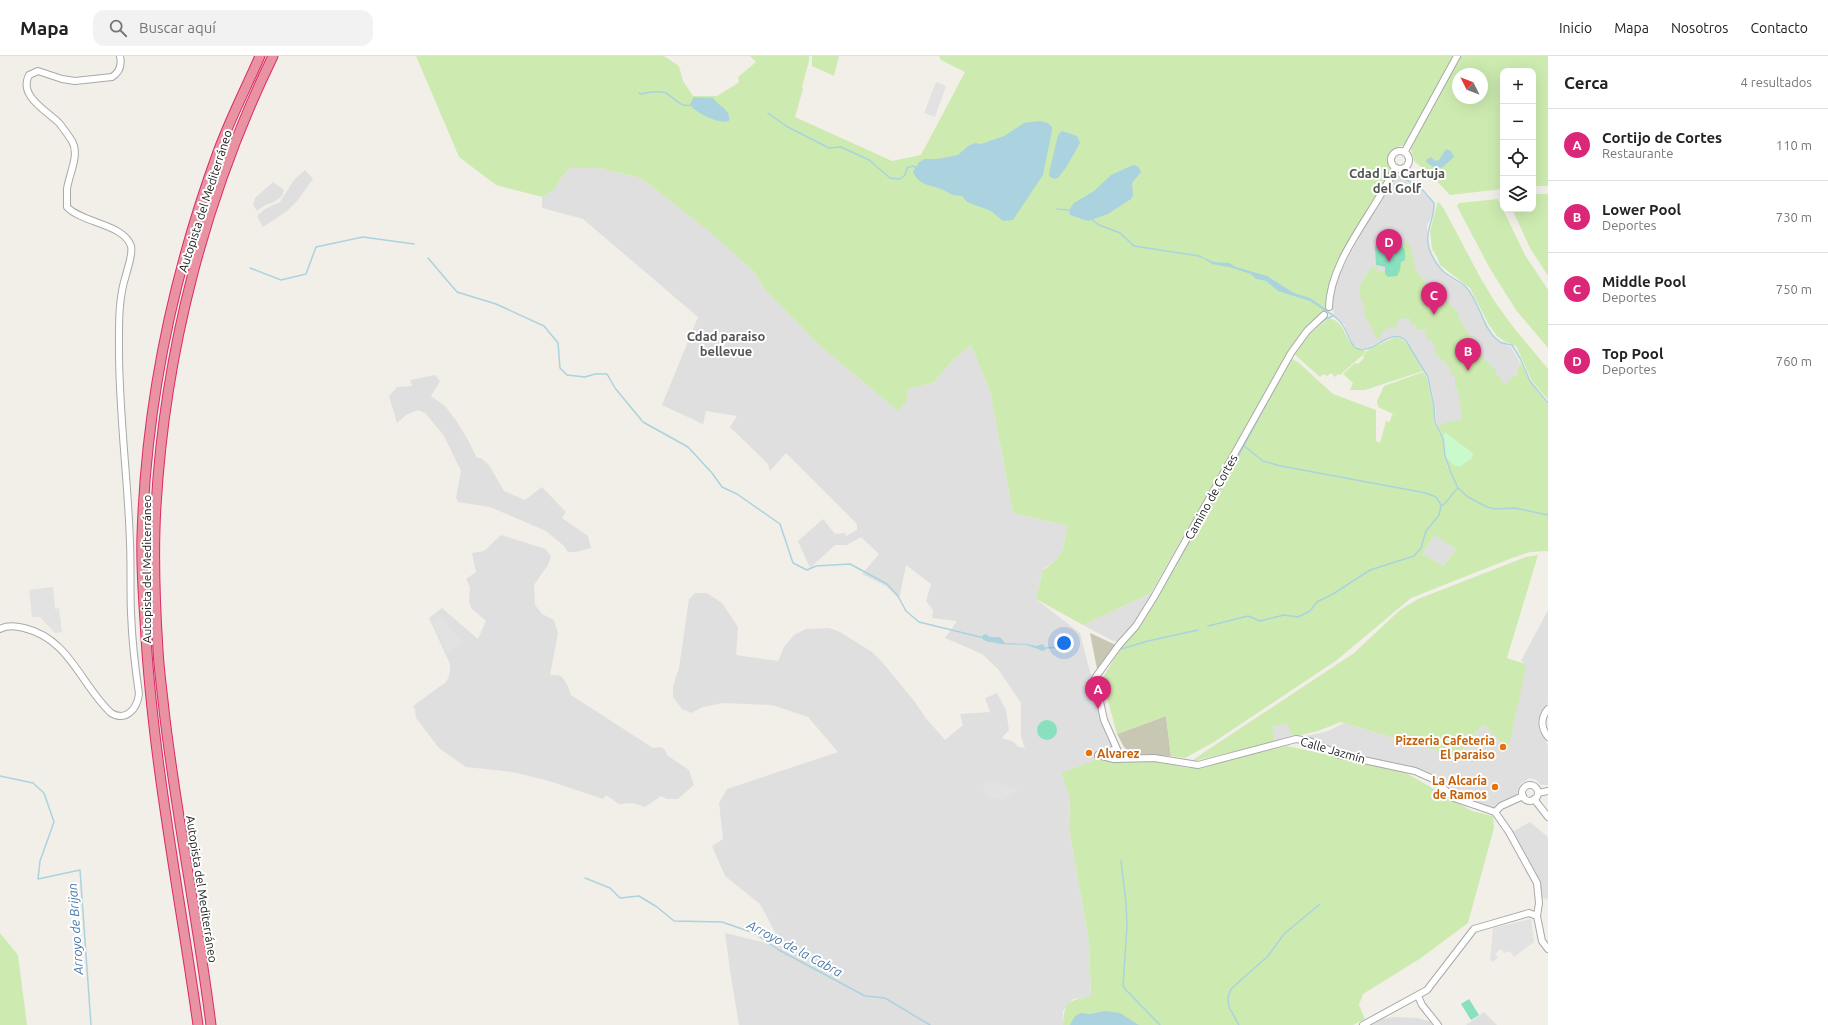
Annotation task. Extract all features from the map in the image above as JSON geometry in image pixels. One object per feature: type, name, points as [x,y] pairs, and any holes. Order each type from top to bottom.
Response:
[{"type":"highway","name":"Autopista del Mediterráneo","points":[[198,1025],[156,753],[147,663],[142,536],[150,438],[169,320],[181,267],[219,150],[260,56]]},
{"type":"highway","name":"Autopista del Mediterráneo","points":[[211,1025],[176,807],[158,652],[155,578],[156,506],[163,432],[172,372],[192,276],[226,168],[248,112],[273,56]]},
{"type":"street","points":[[0,629],[9,626],[26,629],[50,640],[66,655],[111,713],[124,716],[133,710],[138,700],[138,694],[133,643],[130,544],[120,409],[119,368],[120,306],[124,280],[131,255],[131,246],[127,239],[120,234],[100,223],[79,216],[67,207],[67,189],[75,156],[73,142],[60,124],[32,99],[27,81],[32,73],[38,71],[62,79],[75,81],[112,77],[119,70],[121,65],[120,56]]},
{"type":"street","points":[[1405,151],[1457,56]]},
{"type":"street","points":[[1397,151],[1405,151],[1409,155],[1408,163],[1403,168],[1395,168],[1392,158],[1397,151]]},
{"type":"street","points":[[1329,307],[1330,289],[1336,274],[1395,168]]},
{"type":"street","name":"Camino de Cortes","points":[[1115,752],[1104,720],[1096,678],[1119,645],[1136,626],[1154,597],[1291,352],[1307,331],[1324,315]]},
{"type":"street","points":[[1548,709],[1544,713],[1542,721],[1543,728],[1548,737]]},
{"type":"street","name":"Calle Jazmín","points":[[1115,752],[1114,759],[1098,755],[1115,752],[1131,758],[1154,758],[1198,765],[1296,739],[1309,741],[1340,755],[1416,770],[1433,779],[1454,798],[1495,812]]},
{"type":"street","points":[[1538,793],[1536,788],[1528,785],[1523,788],[1523,796],[1527,800],[1534,799],[1538,793],[1548,791]]},
{"type":"street","points":[[1523,796],[1501,806],[1495,812],[1509,832],[1537,883],[1537,916],[1542,941],[1548,949]]},
{"type":"street","points":[[1534,799],[1548,817]]},
{"type":"street","points":[[1363,1025],[1418,996],[1426,990],[1474,929],[1529,913],[1537,916]]},
{"type":"street","points":[[1418,996],[1422,1005],[1438,1025]]},
{"type":"shaded area","points":[[936,82],[946,86],[935,117],[924,113]]},
{"type":"shaded area","points":[[570,168],[600,168],[640,178],[655,189],[710,231],[754,272],[765,290],[820,346],[898,411],[907,389],[933,383],[955,358],[971,345],[990,391],[1013,513],[1068,526],[1062,552],[1054,562],[1044,568],[1036,599],[1080,633],[1113,746],[1097,759],[1061,773],[1070,798],[1069,828],[1089,943],[1091,997],[1073,999],[1063,1011],[1063,1025],[739,1025],[725,933],[783,947],[760,904],[725,876],[712,846],[723,839],[719,803],[727,789],[838,752],[808,717],[772,705],[723,703],[703,707],[691,713],[682,709],[673,697],[673,686],[679,668],[689,599],[695,593],[707,593],[722,603],[738,627],[736,655],[778,661],[784,647],[794,635],[806,629],[829,628],[840,632],[872,652],[883,663],[945,740],[963,725],[960,714],[990,712],[985,698],[997,693],[1006,710],[1009,730],[1002,738],[1012,741],[1019,747],[1025,748],[1021,736],[1021,703],[998,669],[982,654],[945,638],[957,621],[932,618],[933,610],[926,601],[931,584],[906,565],[900,595],[898,598],[886,586],[862,574],[879,554],[861,537],[847,545],[835,545],[810,568],[798,541],[823,519],[835,534],[845,533],[846,536],[857,530],[857,524],[786,453],[770,471],[768,464],[730,427],[737,416],[706,411],[703,424],[662,405],[698,317],[583,219],[542,208],[542,197],[555,189],[560,179]]},
{"type":"shaded area","points":[[305,170],[313,179],[297,201],[287,211],[263,227],[257,216],[265,209],[280,202],[294,180]]},
{"type":"shaded area","points":[[1396,176],[1418,187],[1434,204],[1433,214],[1427,225],[1428,248],[1435,262],[1447,276],[1465,287],[1472,296],[1481,316],[1494,337],[1498,342],[1511,347],[1520,362],[1515,380],[1470,459],[1446,457],[1444,438],[1436,421],[1436,411],[1429,377],[1406,340],[1400,337],[1392,336],[1366,348],[1360,348],[1353,344],[1344,324],[1335,316],[1332,308],[1331,300],[1338,276]]},
{"type":"shaded area","points":[[273,182],[284,190],[282,196],[257,211],[253,205],[255,198]]},
{"type":"shaded area","points":[[435,375],[440,381],[431,396],[445,406],[457,422],[477,458],[481,458],[489,465],[504,491],[525,500],[542,487],[566,512],[562,518],[588,536],[591,548],[576,552],[568,552],[564,546],[546,531],[490,507],[458,502],[456,497],[461,471],[444,436],[425,413],[418,410],[406,415],[397,423],[389,396],[397,387],[412,386],[410,380]]},
{"type":"shaded area","points":[[1434,534],[1456,549],[1444,566],[1423,554]]},
{"type":"shaded area","points":[[501,535],[546,549],[551,557],[548,565],[534,585],[535,605],[542,614],[554,620],[558,633],[550,675],[558,675],[562,677],[568,686],[571,695],[653,748],[661,747],[665,750],[668,756],[689,770],[694,785],[678,799],[667,799],[661,796],[645,807],[633,803],[619,804],[606,795],[603,799],[546,780],[512,772],[466,767],[439,748],[416,718],[415,709],[413,706],[446,682],[450,669],[450,664],[429,618],[442,608],[478,639],[486,621],[471,608],[469,602],[470,587],[466,579],[476,572],[472,553],[484,551]]},
{"type":"shaded area","points":[[53,587],[55,609],[59,608],[62,632],[55,633],[40,617],[32,617],[29,590]]},
{"type":"shaded area","points":[[1151,593],[1153,594],[1133,626],[1119,641],[1113,641],[1083,625]]},
{"type":"shaded area","points":[[1548,610],[1548,703],[1540,713],[1538,721],[1539,730],[1548,745],[1548,785],[1541,785],[1536,780],[1530,778],[1520,784],[1517,794],[1494,808],[1457,795],[1430,773],[1417,768],[1338,751],[1306,739],[1306,736],[1328,731],[1344,723],[1454,756],[1478,738],[1474,733],[1485,725],[1508,749],[1525,664],[1521,661]]},
{"type":"shaded area","points":[[440,615],[464,643],[448,653],[432,622]]},
{"type":"shaded area","points":[[1090,633],[1116,645],[1097,669]]},
{"type":"shaded area","points":[[1166,716],[1171,756],[1131,754],[1124,747],[1117,734]]},
{"type":"shaded area","points":[[1287,722],[1292,737],[1275,742],[1271,727]]},
{"type":"shaded area","points":[[991,781],[1016,789],[1018,792],[1002,800],[985,795],[986,792],[983,790],[985,782],[990,784]]},
{"type":"shaded area","points":[[1530,822],[1548,837],[1547,900],[1542,897],[1540,884],[1512,832]]},
{"type":"shaded area","points":[[1531,919],[1534,942],[1514,957],[1510,951],[1504,953],[1501,949],[1495,954],[1498,957],[1493,962],[1490,960],[1493,928]]},
{"type":"shaded area","points":[[1484,1012],[1497,1025],[1466,1025]]},
{"type":"shaded area","points":[[1394,1017],[1417,1018],[1432,1022],[1435,1025],[1372,1025],[1382,1019]]},
{"type":"green space","points":[[416,56],[664,56],[679,66],[683,81],[693,96],[717,96],[738,83],[738,77],[756,62],[750,56],[809,56],[802,87],[803,89],[795,117],[892,161],[921,155],[965,72],[941,60],[939,56],[1455,56],[1405,145],[1395,148],[1389,156],[1388,163],[1390,173],[1331,280],[1326,309],[1321,317],[1300,335],[1293,344],[1151,593],[1083,625],[1036,599],[1043,570],[1054,562],[1062,552],[1068,526],[1013,513],[990,391],[971,345],[955,358],[933,383],[907,389],[907,401],[898,411],[820,346],[765,290],[754,272],[710,232],[640,178],[600,168],[570,168],[560,179],[555,189],[542,197],[496,185],[459,157]]},
{"type":"green space","points":[[812,56],[839,56],[834,76],[812,66]]},
{"type":"green space","points":[[1460,56],[1548,56],[1548,186],[1536,186],[1536,68],[1500,68],[1500,189],[1450,195],[1432,176],[1414,161],[1410,145],[1452,70],[1452,104],[1488,104],[1488,68],[1453,68]]},
{"type":"green space","points":[[1536,194],[1548,194],[1548,276],[1530,248],[1513,212],[1536,212]]},
{"type":"green space","points":[[1498,199],[1500,203],[1500,212],[1504,212],[1525,255],[1548,290],[1548,348],[1516,310],[1489,267],[1457,206],[1459,203]]},
{"type":"green space","points":[[1438,201],[1444,209],[1495,302],[1514,328],[1548,369],[1548,400],[1532,381],[1516,346],[1497,336],[1489,325],[1470,288],[1440,265],[1432,249],[1430,231]]},
{"type":"green space","points":[[1407,242],[1413,251],[1411,254],[1415,257],[1412,262],[1416,266],[1414,269],[1428,285],[1426,287],[1438,298],[1440,297],[1443,300],[1445,299],[1459,314],[1458,317],[1464,325],[1463,327],[1473,339],[1471,342],[1483,353],[1481,356],[1496,370],[1495,372],[1505,385],[1514,375],[1516,377],[1520,362],[1530,381],[1548,405],[1548,551],[1530,552],[1512,558],[1411,598],[1337,660],[1214,742],[1185,758],[1171,756],[1166,716],[1117,734],[1102,679],[1122,646],[1139,627],[1291,358],[1299,363],[1333,394],[1376,410],[1376,441],[1380,443],[1386,421],[1390,422],[1392,414],[1400,417],[1378,407],[1377,401],[1384,386],[1423,372],[1427,378],[1434,411],[1434,422],[1443,438],[1444,456],[1449,472],[1446,457],[1454,465],[1471,459],[1473,454],[1446,433],[1443,435],[1438,426],[1450,421],[1462,420],[1458,389],[1455,388],[1455,376],[1452,376],[1449,366],[1446,366],[1446,361],[1440,360],[1440,355],[1436,355],[1435,345],[1433,345],[1432,339],[1427,340],[1425,329],[1416,329],[1416,324],[1410,323],[1410,318],[1398,319],[1397,327],[1388,328],[1382,332],[1382,336],[1376,339],[1373,330],[1371,329],[1371,324],[1368,324],[1367,319],[1365,318],[1359,285],[1362,285],[1362,280],[1366,279],[1366,274],[1369,273],[1369,268],[1378,267],[1377,272],[1385,271],[1385,274],[1401,262],[1404,243]],"holes":[[[1434,535],[1456,549],[1444,566],[1423,554]]]},
{"type":"green space","points":[[1402,245],[1405,251],[1405,260],[1401,262],[1400,270],[1397,276],[1388,277],[1385,274],[1385,267],[1376,265],[1375,246],[1378,246],[1378,249],[1384,249],[1384,247]]},
{"type":"green space","points":[[1329,318],[1336,321],[1340,325],[1352,345],[1366,352],[1340,375],[1338,374],[1335,377],[1331,373],[1327,376],[1324,374],[1320,377],[1294,354],[1305,338]]},
{"type":"green space","points":[[1396,337],[1405,342],[1423,371],[1365,390],[1350,390],[1353,383],[1343,374],[1355,363],[1358,364],[1364,358],[1363,356],[1368,350]]},
{"type":"green space","points":[[1446,433],[1474,454],[1460,467],[1454,465],[1447,458],[1443,435]]},
{"type":"green space","points":[[1538,555],[1507,658],[1525,664],[1526,668],[1508,750],[1485,725],[1474,733],[1478,738],[1454,756],[1341,722],[1318,731],[1292,737],[1287,723],[1272,727],[1275,742],[1194,761],[1194,759],[1354,653],[1400,610],[1418,599],[1526,557]]},
{"type":"green space","points":[[1047,720],[1054,723],[1057,730],[1054,737],[1047,740],[1040,737],[1037,730],[1040,723]]},
{"type":"green space","points":[[1287,746],[1401,770],[1472,811],[1493,816],[1494,828],[1468,923],[1421,958],[1363,994],[1359,1005],[1365,1019],[1353,1025],[1063,1025],[1067,1006],[1073,1001],[1091,996],[1089,943],[1069,828],[1070,798],[1061,773],[1097,759],[1157,762],[1188,768]]},
{"type":"green space","points":[[0,933],[18,955],[27,1025],[0,1025]]},
{"type":"green space","points":[[1469,999],[1479,1015],[1471,1020],[1461,1004]]},
{"type":"water","points":[[694,97],[713,98],[728,113],[729,121],[725,122],[713,119],[696,111],[690,104]]},
{"type":"water","points":[[1039,121],[1048,123],[1052,127],[1043,175],[1013,220],[1003,221],[991,211],[967,202],[962,196],[953,195],[925,184],[918,180],[913,172],[919,162],[925,159],[937,159],[958,155],[968,146],[975,143],[981,144],[1004,136],[1024,123]]},
{"type":"water","points":[[1062,131],[1077,136],[1080,143],[1067,166],[1058,178],[1054,179],[1049,176],[1049,173],[1058,135]]},
{"type":"water","points":[[1446,149],[1451,151],[1454,157],[1443,167],[1436,169],[1426,162],[1427,159],[1431,157],[1435,161],[1439,160]]},
{"type":"water","points":[[1133,165],[1139,167],[1141,172],[1132,183],[1133,195],[1131,199],[1108,214],[1088,221],[1070,215],[1069,210],[1074,203],[1094,191],[1111,175]]},
{"type":"water","points":[[1199,255],[1213,262],[1229,263],[1236,267],[1267,276],[1294,293],[1310,298],[1326,309],[1324,312],[1310,301],[1278,291],[1266,281],[1256,279],[1251,274],[1229,267],[1212,264],[1203,258],[1198,257]]},
{"type":"water","points":[[986,634],[990,637],[1000,637],[1005,643],[1028,644],[1036,646],[1043,644],[1046,649],[1043,651],[1027,645],[988,642],[982,638],[983,635]]},
{"type":"water","points":[[1105,1011],[1120,1013],[1139,1025],[1070,1025],[1075,1016],[1081,1013],[1090,1014]]},
{"type":"waterway","points":[[639,93],[663,92],[681,104],[687,106],[691,105]]},
{"type":"waterway","points":[[768,113],[786,126],[829,148],[841,147],[869,160],[890,178],[900,179],[905,175],[907,168],[913,166],[917,168]]},
{"type":"waterway","points":[[1396,175],[1419,186],[1434,203],[1428,236],[1429,248],[1434,260],[1445,273],[1460,282],[1471,293],[1489,331],[1500,342],[1512,345],[1520,358],[1530,381],[1548,403]]},
{"type":"waterway","points":[[1057,209],[1069,210]]},
{"type":"waterway","points":[[1091,219],[1099,225],[1120,233],[1134,246],[1199,256]]},
{"type":"waterway","points":[[250,268],[281,280],[306,274],[316,247],[363,237],[414,244]]},
{"type":"waterway","points":[[428,258],[457,292],[496,304],[544,326],[558,343],[560,368],[567,375],[585,377],[595,374],[607,374],[615,388],[643,422],[688,447],[712,473],[722,487],[737,494],[780,524],[793,563],[807,570],[816,566],[850,564],[887,584],[898,596],[906,611],[919,622],[984,638]]},
{"type":"waterway","points":[[1325,310],[1339,320],[1352,344],[1356,348],[1365,349],[1395,336],[1406,341],[1428,377],[1434,407],[1435,422],[1443,438],[1445,456],[1458,488],[1468,497],[1487,507],[1495,509],[1515,508],[1548,515]]},
{"type":"waterway","points":[[1311,331],[1326,319],[1333,316]]},
{"type":"waterway","points":[[1143,620],[1222,486],[1282,375]]},
{"type":"waterway","points":[[1243,445],[1263,461],[1281,466],[1426,493],[1436,497],[1441,505]]},
{"type":"waterway","points":[[1208,626],[1248,616],[1260,621],[1284,615],[1298,617],[1310,611],[1317,602],[1333,594],[1370,570],[1414,556],[1421,548],[1426,531],[1439,515],[1441,506],[1458,488]]},
{"type":"waterway","points":[[1121,649],[1148,641],[1198,630]]},
{"type":"waterway","points":[[1044,648],[1066,647],[1073,641]]},
{"type":"waterway","name":"Arroyo de Brijan","points":[[0,776],[33,783],[44,793],[54,822],[40,861],[38,879],[80,870],[91,1025]]},
{"type":"waterway","points":[[1121,861],[1127,926],[1123,986],[1160,1025]]},
{"type":"waterway","name":"Arroyo de la Cabra","points":[[585,878],[610,888],[620,898],[639,896],[657,907],[674,921],[722,922],[754,933],[779,950],[865,996],[885,998],[930,1025]]},
{"type":"waterway","points":[[1239,1025],[1229,1007],[1228,998],[1231,989],[1268,956],[1284,934],[1320,904]]},
{"type":"place","name":"Top Pool","points":[[1389,262]]},
{"type":"place","name":"Middle Pool","points":[[1434,315]]},
{"type":"place","name":"Lower Pool","points":[[1468,371]]},
{"type":"place","name":"Cortijo de Cortes","points":[[1098,709]]},
{"type":"place","name":"Pizzeria Cafeteria El paraiso","points":[[1503,747]]},
{"type":"place","name":"Alvarez","points":[[1089,753]]},
{"type":"place","name":"La Alcaría de Ramos","points":[[1495,787]]},
{"type":"district","name":"Cdad La Cartuja del Golf","points":[[1397,180]]},
{"type":"district","name":"Cdad paraiso bellevue","points":[[726,344]]}]
